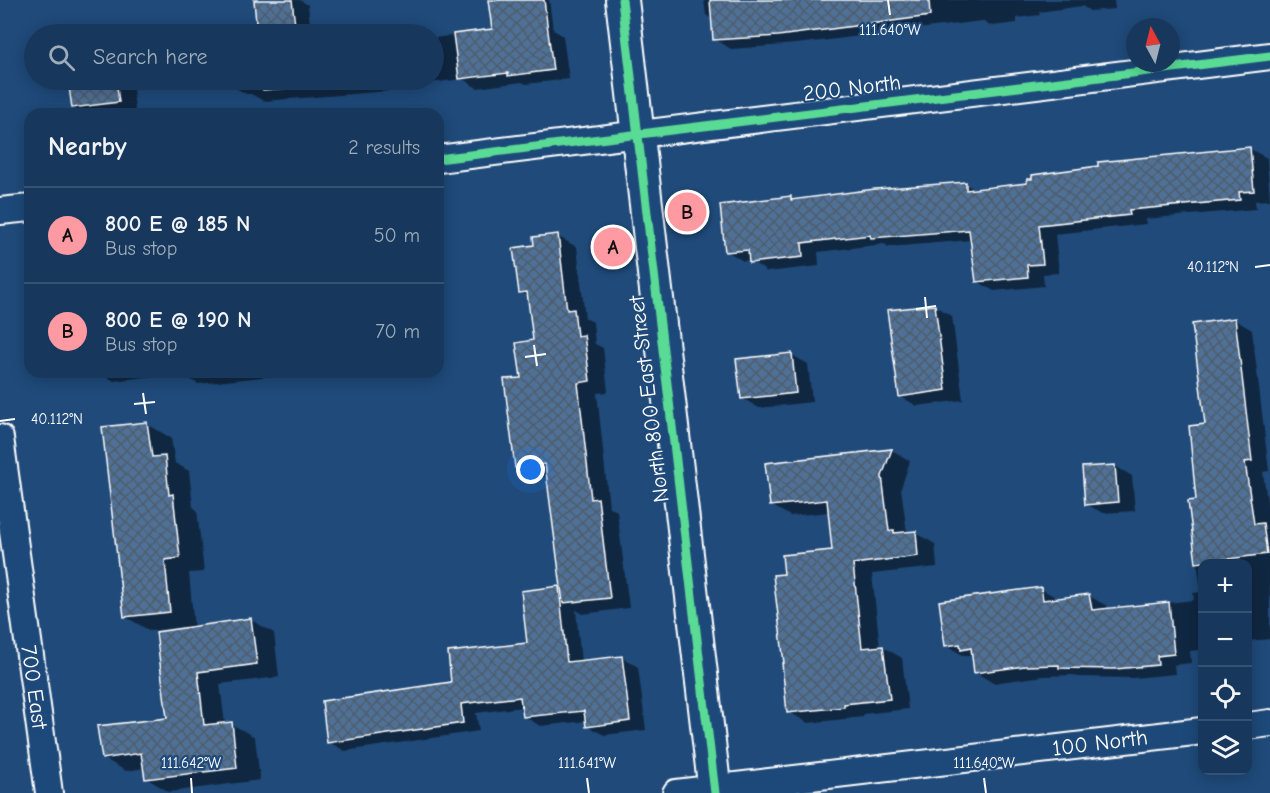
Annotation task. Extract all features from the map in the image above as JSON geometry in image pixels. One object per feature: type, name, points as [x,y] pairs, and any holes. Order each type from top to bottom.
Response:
[{"type":"street","name":"North 800 East Street","points":[[622,0],[715,791]]},
{"type":"street","name":"200 North","points":[[444,158],[1270,56]]},
{"type":"street","points":[[0,211],[24,209]]},
{"type":"street","name":"700 East","points":[[0,438],[49,793]]},
{"type":"street","points":[[1252,725],[1270,723]]},
{"type":"street","name":"100 North","points":[[676,793],[715,791],[1198,732]]},
{"type":"building","points":[[254,0],[292,0],[295,24],[256,24]]},
{"type":"building","points":[[488,0],[544,0],[553,70],[459,79],[453,34],[492,29]]},
{"type":"building","points":[[710,0],[929,0],[930,16],[778,36],[713,40]]},
{"type":"building","points":[[69,90],[117,90],[119,102],[72,108]]},
{"type":"building","points":[[1250,147],[1254,191],[1239,192],[1240,200],[1129,210],[1130,215],[1039,225],[1043,264],[1027,265],[1028,277],[976,282],[969,230],[871,238],[870,235],[802,243],[803,257],[749,263],[748,250],[725,252],[720,205],[791,196],[791,200],[875,189],[966,182],[966,190],[1027,183],[1027,179],[1032,179],[1032,175],[1098,166],[1098,162]]},
{"type":"building","points":[[558,234],[567,310],[574,309],[577,336],[584,335],[590,381],[578,383],[591,499],[598,498],[610,598],[563,603],[545,464],[515,468],[504,379],[521,378],[516,343],[533,340],[527,292],[519,293],[513,248],[534,245],[533,237]]},
{"type":"building","points":[[935,305],[946,390],[899,397],[887,310]]},
{"type":"building","points":[[1235,318],[1252,461],[1245,462],[1254,524],[1263,523],[1267,554],[1228,559],[1198,559],[1196,563],[1188,501],[1196,500],[1189,426],[1205,424],[1192,324]]},
{"type":"building","points":[[792,353],[796,393],[741,399],[736,359]]},
{"type":"building","points":[[147,422],[152,457],[165,456],[169,495],[173,494],[180,558],[165,560],[170,612],[124,617],[102,427]]},
{"type":"building","points":[[892,449],[882,476],[889,531],[894,530],[894,533],[916,531],[918,556],[853,564],[862,648],[883,646],[890,699],[787,713],[782,663],[784,663],[773,575],[784,574],[782,555],[832,550],[827,500],[770,506],[765,463]]},
{"type":"building","points":[[1115,465],[1118,502],[1085,505],[1082,467]]},
{"type":"building","points":[[559,586],[567,662],[622,656],[630,721],[586,727],[584,711],[523,717],[520,697],[461,704],[463,723],[327,743],[322,701],[451,682],[448,652],[527,643],[521,591]]},
{"type":"building","points":[[1041,587],[1043,600],[1089,594],[1092,610],[1169,602],[1174,654],[1157,656],[1158,665],[1115,669],[1059,668],[1059,665],[1025,666],[974,673],[971,648],[961,650],[960,644],[945,646],[939,601]]},
{"type":"building","points":[[251,618],[257,664],[198,672],[204,725],[232,722],[237,768],[145,779],[141,753],[102,759],[97,726],[167,718],[156,632]]},
{"type":"cycle path","points":[[622,0],[715,793]]},
{"type":"cycle path","points":[[444,158],[1270,56]]},
{"type":"place","name":"800 E @ 190 N","points":[[687,212]]},
{"type":"place","name":"800 E @ 185 N","points":[[613,247]]}]
